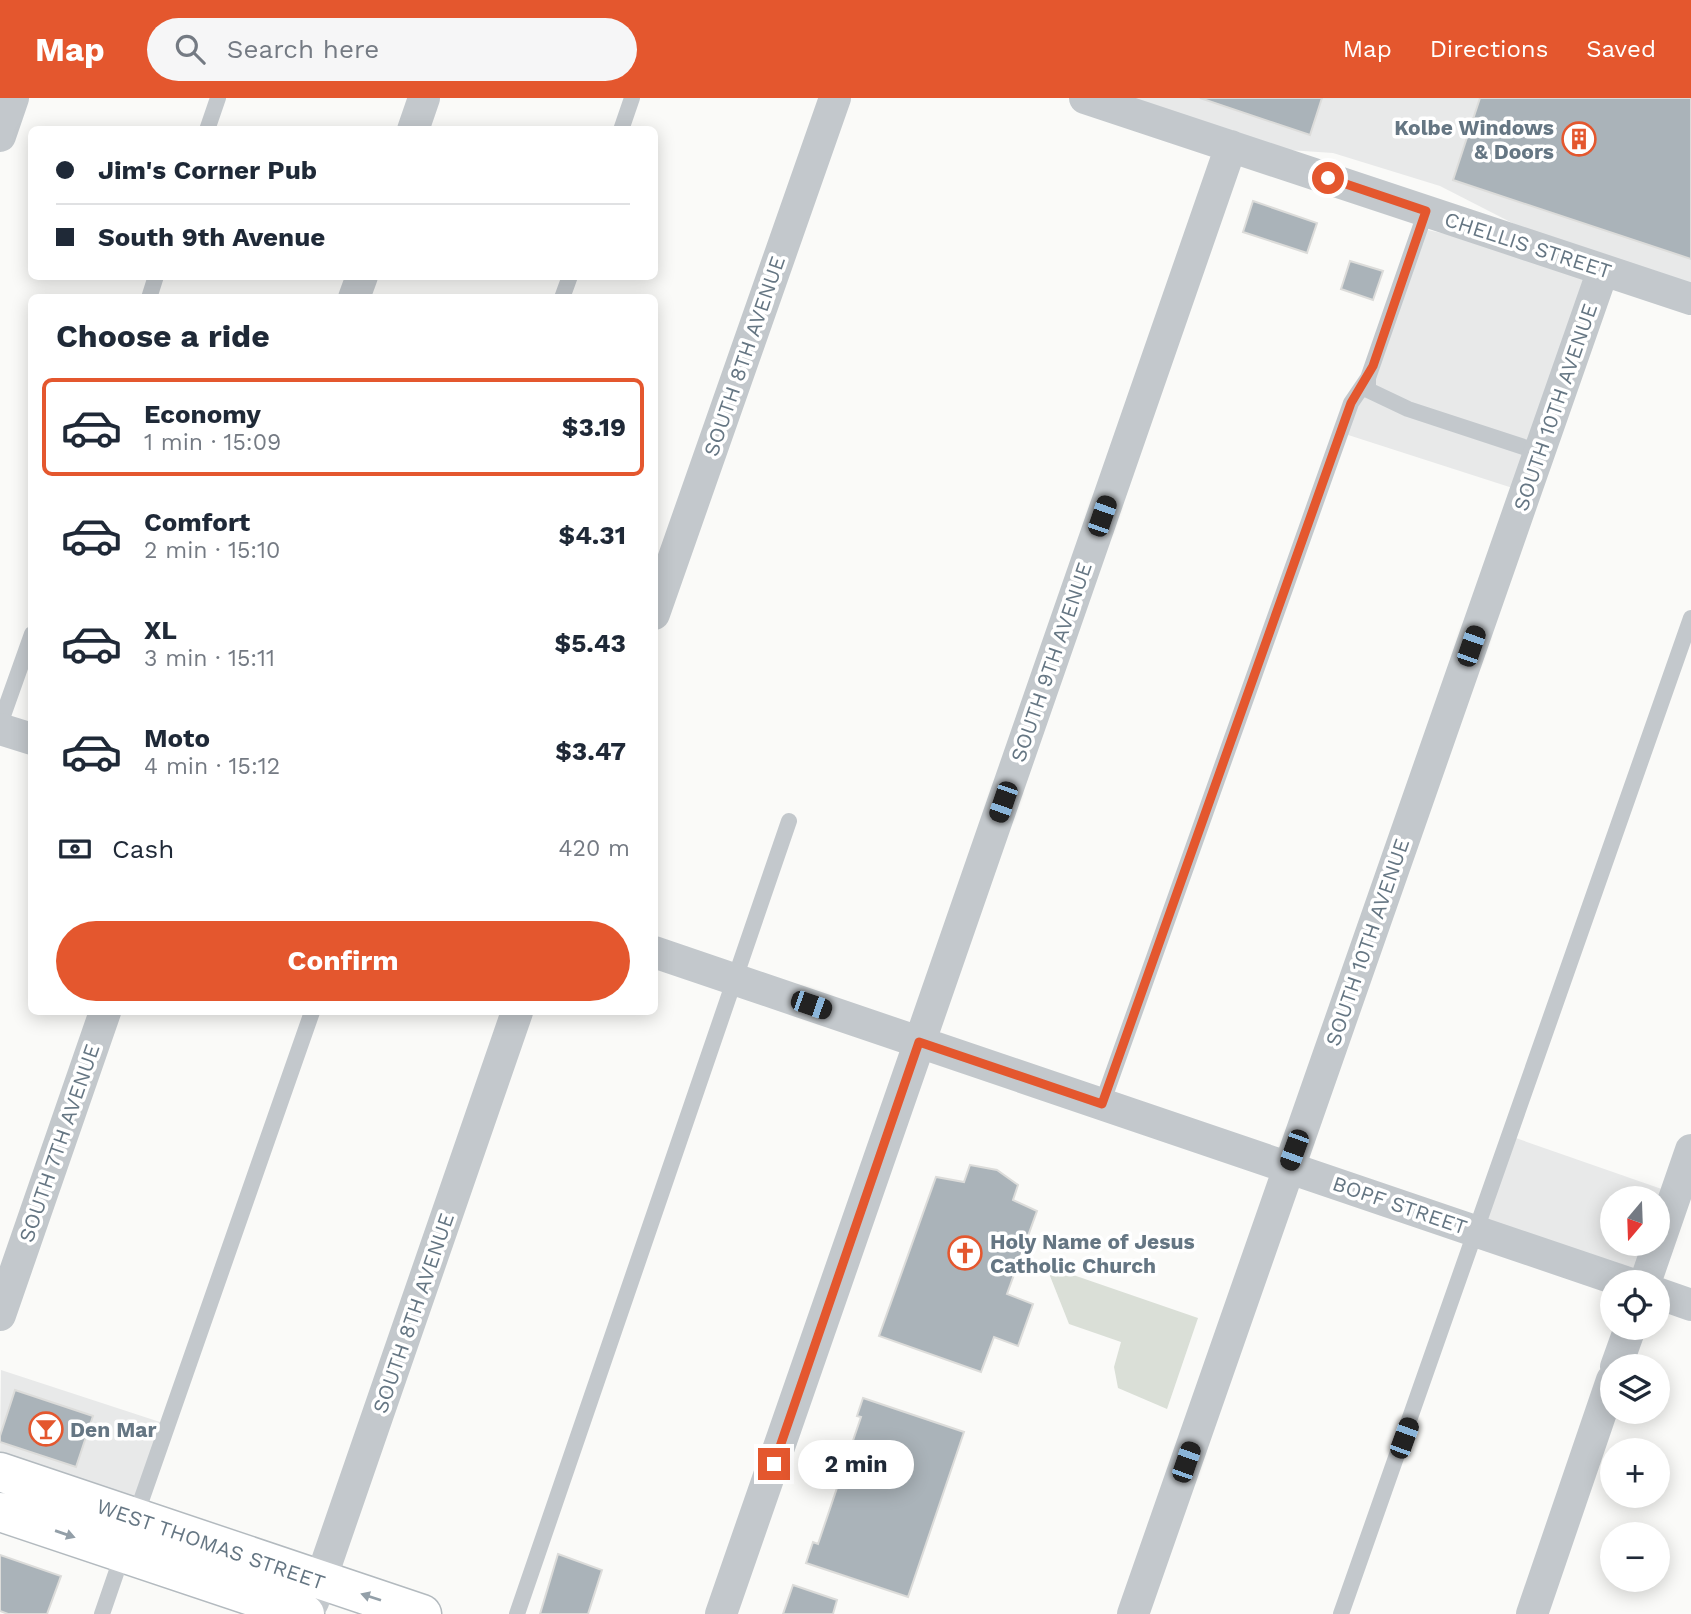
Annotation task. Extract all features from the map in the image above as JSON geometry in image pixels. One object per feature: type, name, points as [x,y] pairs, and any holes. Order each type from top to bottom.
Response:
[{"type":"main road","name":"WEST THOMAS STREET","points":[[0,1472],[129,1536],[311,1603],[422,1614]]},
{"type":"main road","name":"WEST THOMAS STREET","points":[[0,1512],[129,1536]]},
{"type":"street","points":[[0,135],[13,98]]},
{"type":"street","points":[[414,126],[424,98]]},
{"type":"street","name":"SOUTH 8TH AVENUE","points":[[658,603],[835,98]]},
{"type":"street","name":"CHELLIS STREET","points":[[1086,98],[1691,299]]},
{"type":"street","name":"SOUTH 9TH AVENUE","points":[[721,1614],[1231,146]]},
{"type":"street","name":"SOUTH 10TH AVENUE","points":[[1133,1614],[1603,270]]},
{"type":"street","points":[[0,726],[28,737]]},
{"type":"street","name":"BOPF STREET","points":[[658,953],[1600,1273]]},
{"type":"street","name":"SOUTH 7TH AVENUE","points":[[0,1315],[104,1015]]},
{"type":"street","name":"SOUTH 8TH AVENUE","points":[[311,1603],[516,1015]]},
{"type":"street","points":[[1649,1270],[1691,1150]]},
{"type":"street","points":[[1670,1297],[1691,1304]]},
{"type":"street","points":[[1532,1614],[1600,1415]]},
{"type":"lane","points":[[208,126],[218,98]]},
{"type":"lane","points":[[622,126],[632,98]]},
{"type":"lane","points":[[1102,1104],[1351,403],[1368,378],[1426,211]]},
{"type":"lane","points":[[1368,378],[1368,390],[1408,409],[1539,452]]},
{"type":"lane","points":[[1341,1614],[1691,618]]},
{"type":"lane","points":[[0,726],[28,646]]},
{"type":"lane","points":[[517,1614],[789,821]]},
{"type":"lane","points":[[102,1614],[311,1015]]},
{"type":"shaded area","points":[[1085,98],[1691,98],[1691,299],[1603,271],[1525,492],[1342,433],[1414,227],[1600,268],[1440,186],[1333,153],[1231,146]]},
{"type":"shaded area","points":[[1510,1136],[1653,1186],[1600,1186],[1600,1256],[1654,1256],[1650,1270],[1603,1270],[1477,1231]]},
{"type":"shaded area","points":[[1670,1192],[1676,1194],[1670,1211]]},
{"type":"shaded area","points":[[1053,1268],[1198,1318],[1167,1409],[1118,1388],[1114,1367],[1121,1342],[1069,1324],[1050,1276]]},
{"type":"shaded area","points":[[1,1370],[163,1423],[135,1503],[0,1459]]},
{"type":"building","points":[[1200,98],[1322,98],[1310,135]]},
{"type":"building","name":"Kolbe Windows & Doors","points":[[1480,98],[1691,98],[1691,259],[1453,180]]},
{"type":"building","points":[[1253,201],[1317,223],[1307,253],[1243,232]]},
{"type":"building","points":[[1350,261],[1383,271],[1373,300],[1341,289]]},
{"type":"building","name":"Holy Name of Jesus Catholic Church","points":[[970,1165],[997,1170],[1018,1185],[1013,1200],[1037,1211],[1007,1294],[1033,1304],[1018,1346],[994,1337],[981,1372],[879,1336],[936,1177],[964,1182]]},
{"type":"building","points":[[15,1390],[93,1416],[76,1467],[0,1442]]},
{"type":"building","points":[[863,1398],[964,1432],[908,1597],[806,1563],[813,1542],[818,1544],[861,1417],[857,1416]]},
{"type":"building","points":[[558,1554],[602,1570],[588,1614],[540,1614]]},
{"type":"building","points":[[0,1555],[61,1576],[47,1614],[8,1614],[0,1611]]},
{"type":"building","points":[[793,1585],[837,1600],[833,1614],[783,1614]]},
{"type":"place","name":"Kolbe Windows & Doors","points":[[1579,139]]},
{"type":"place","name":"Holy Name of Jesus Catholic Church","points":[[965,1253]]},
{"type":"place","name":"Den Mar","points":[[46,1429]]},
{"type":"route","points":[[774,1464],[919,1042],[1102,1104],[1351,403],[1373,366],[1426,211],[1328,178]]}]
